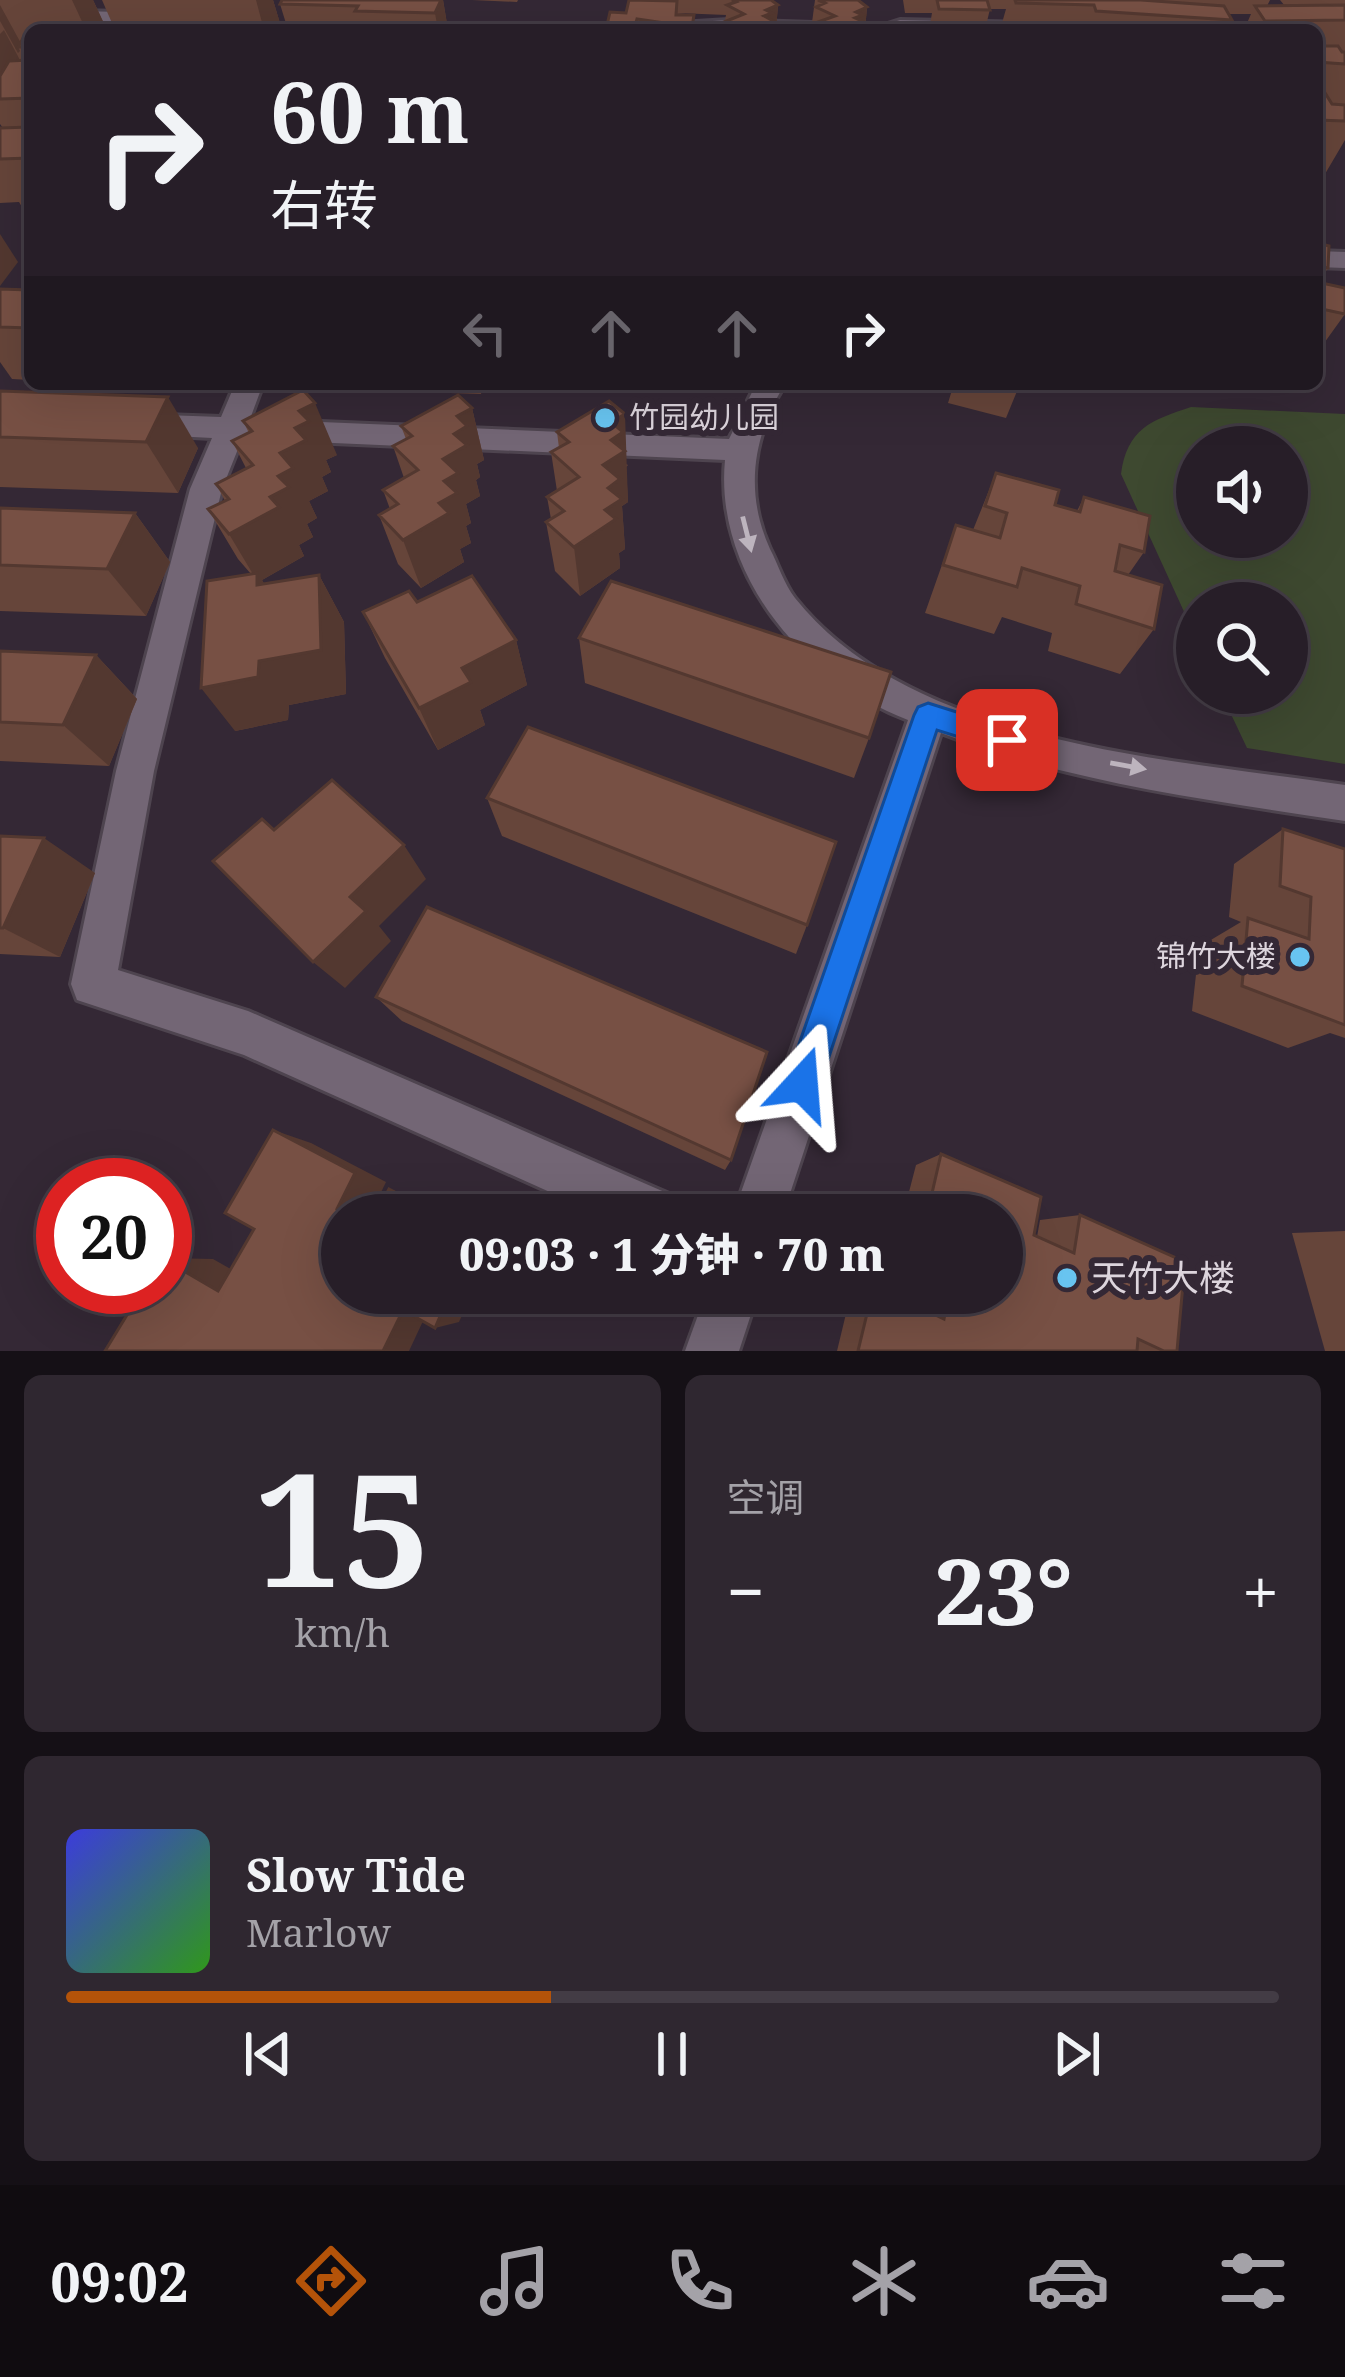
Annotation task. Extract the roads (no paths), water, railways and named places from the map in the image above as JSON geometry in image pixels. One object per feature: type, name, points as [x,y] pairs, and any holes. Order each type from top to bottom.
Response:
[{"type":"lane","points":[[0,15],[187,20]]},
{"type":"lane","points":[[247,390],[206,489],[135,771],[94,984],[248,1034],[610,1194]]},
{"type":"lane","points":[[768,390],[738,450],[740,504],[754,563],[779,611],[823,655],[928,715],[1047,752],[1345,803]]},
{"type":"lane","points":[[116,424],[738,450]]},
{"type":"lane","points":[[765,1194],[928,715]]},
{"type":"lane","points":[[712,1351],[725,1314]]},
{"type":"place","name":"竹园幼儿园","points":[[605,418]]},
{"type":"place","name":"锦竹大楼","points":[[1300,957]]},
{"type":"place","name":"天竹大楼","points":[[1067,1278]]}]
